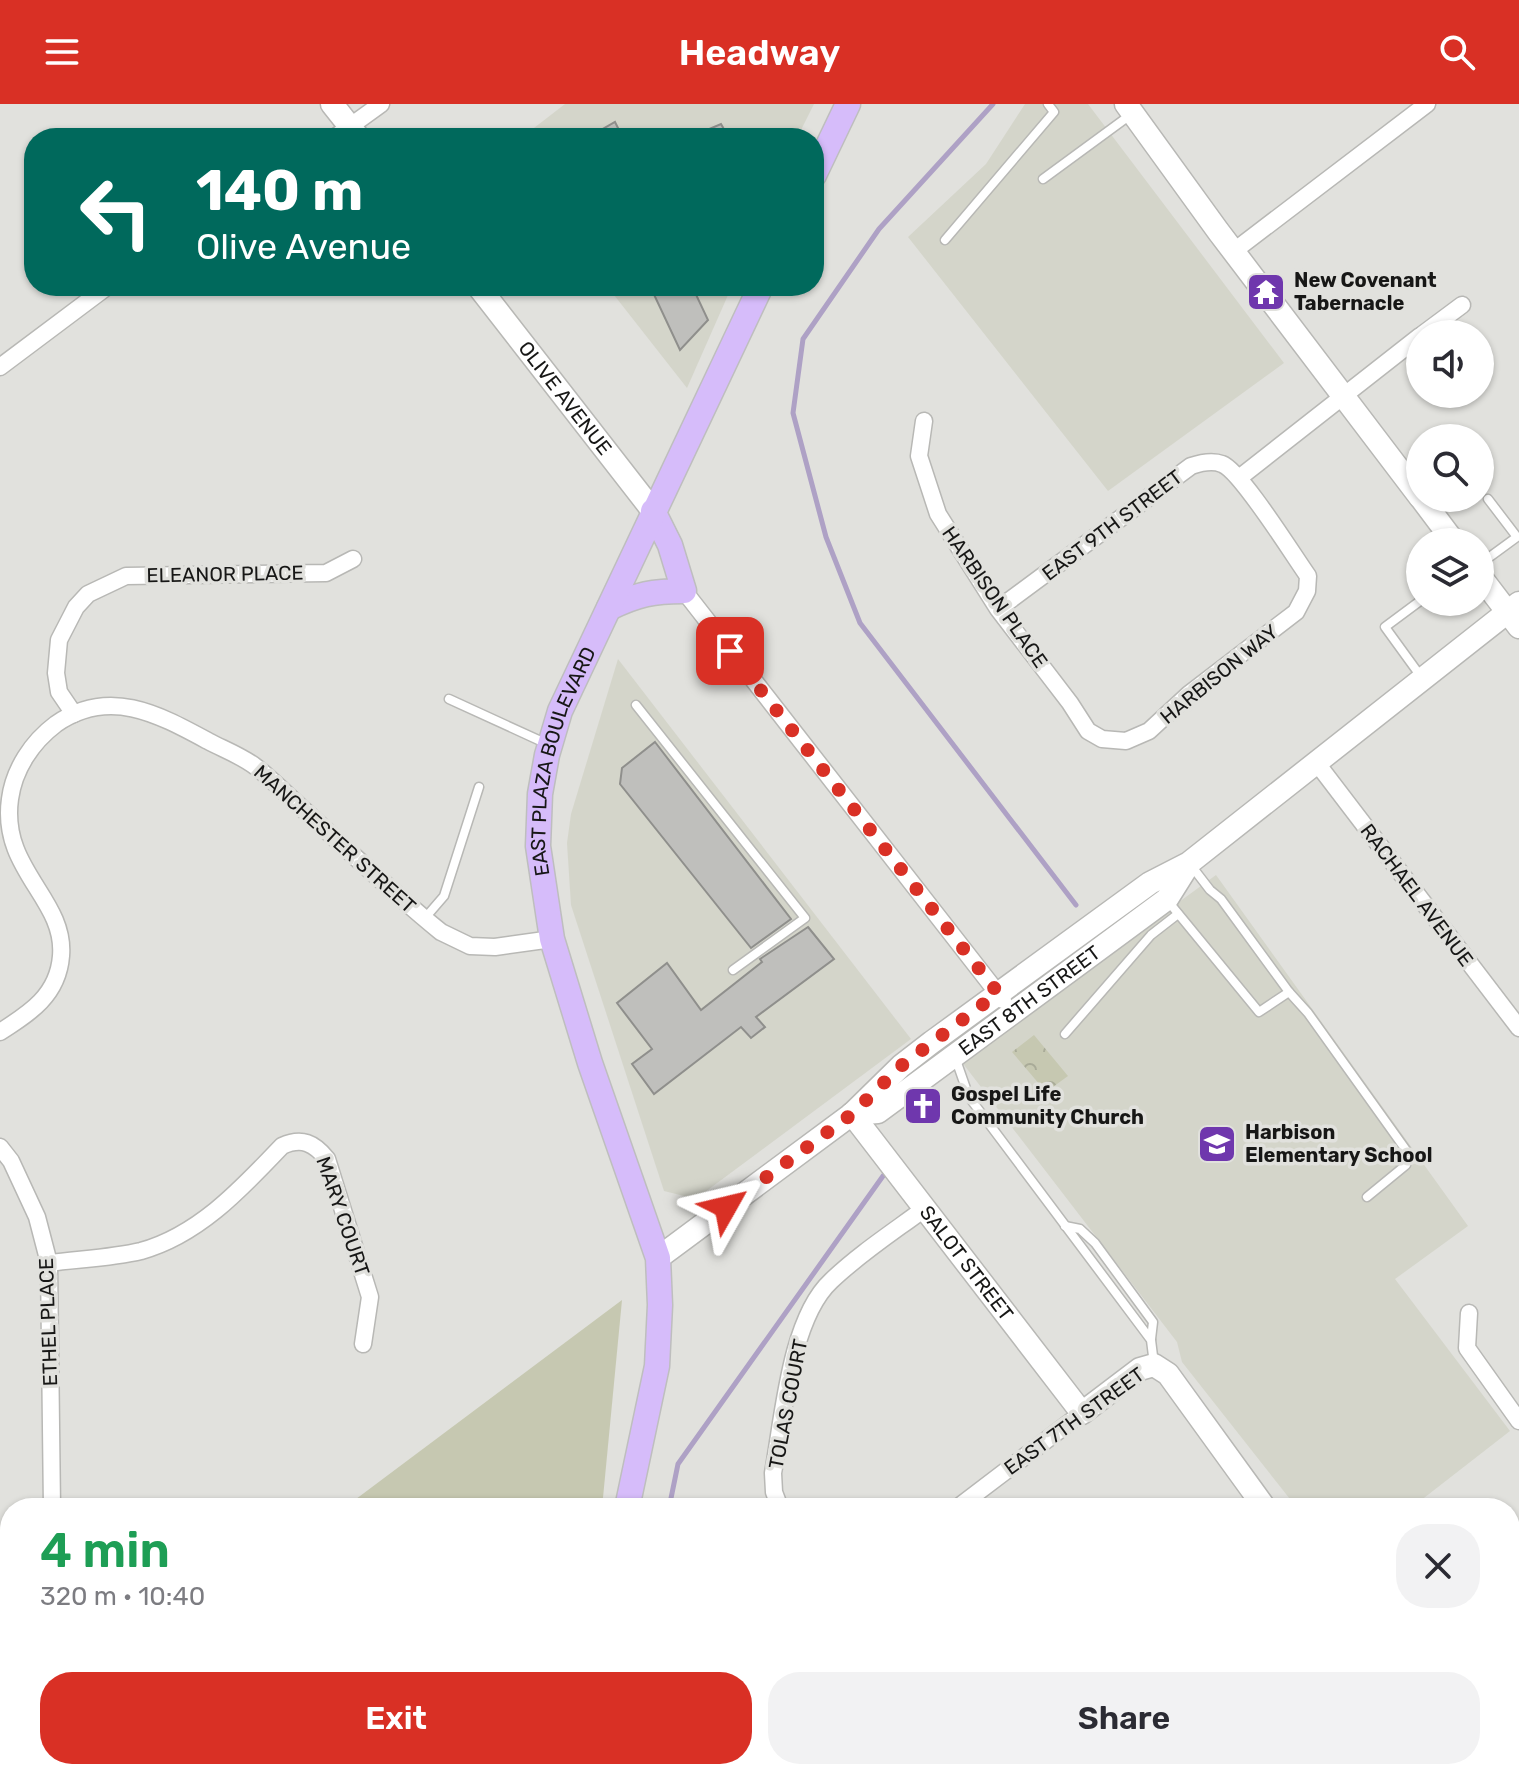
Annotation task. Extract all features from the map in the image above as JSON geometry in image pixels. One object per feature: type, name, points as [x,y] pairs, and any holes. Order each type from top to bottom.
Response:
[{"type":"main road","points":[[332,104],[345,128]]},
{"type":"main road","points":[[824,154],[848,104]]},
{"type":"main road","points":[[1130,107],[1406,480]]},
{"type":"main road","name":"OLIVE AVENUE","points":[[486,296],[653,511]]},
{"type":"main road","name":"EAST PLAZA BOULEVARD","points":[[629,1498],[657,1366],[660,1305],[658,1258],[590,1063],[552,939],[538,846],[540,794],[560,711],[756,296]]},
{"type":"main road","points":[[609,608],[638,594],[684,591],[670,545],[653,511]]},
{"type":"main road","points":[[1431,512],[1443,528]]},
{"type":"main road","points":[[1494,591],[1515,614]]},
{"type":"main road","name":"EAST 8TH STREET","points":[[658,1258],[852,1114],[901,1066],[998,993],[1150,883],[1189,863],[1423,680],[1515,614]]},
{"type":"main road","name":"EAST 8TH STREET","points":[[852,1114],[878,1112],[1012,1013],[1172,907],[1189,863]]},
{"type":"main road","name":"SALOT STREET","points":[[852,1114],[1082,1413]]},
{"type":"main road","points":[[1154,1365],[1168,1374],[1258,1498]]},
{"type":"main road","name":"EAST 7TH STREET","points":[[1082,1413],[1140,1369],[1154,1365]]},
{"type":"street","points":[[355,128],[381,104]]},
{"type":"street","points":[[1234,251],[1427,104]]},
{"type":"street","points":[[0,367],[95,296]]},
{"type":"street","points":[[1442,320],[1462,305]]},
{"type":"street","points":[[1239,478],[1406,346]]},
{"type":"street","name":"HARBISON PLACE","points":[[924,421],[919,456],[938,514],[998,609],[1088,731],[1102,739],[1118,742]]},
{"type":"street","name":"EAST 9TH STREET","points":[[998,609],[1191,466],[1202,462],[1223,464],[1239,478]]},
{"type":"street","name":"HARBISON WAY","points":[[1118,742],[1134,739],[1149,731],[1189,694],[1296,612],[1307,591],[1308,576],[1239,478]]},
{"type":"street","name":"ELEANOR PLACE","points":[[74,714],[59,692],[56,673],[59,640],[76,607],[88,594],[126,576],[326,573],[353,559]]},
{"type":"street","points":[[684,591],[1012,1013]]},
{"type":"street","name":"MANCHESTER STREET","points":[[0,1032],[33,1011],[47,996],[57,977],[62,955],[57,921],[22,867],[12,840],[9,812],[13,784],[35,743],[60,721],[99,706],[130,706],[158,714],[254,765],[441,932],[470,946],[495,947],[552,939]]},
{"type":"street","name":"RACHAEL AVENUE","points":[[1316,762],[1519,1028]]},
{"type":"street","name":"MARY COURT","points":[[49,1263],[140,1251],[173,1238],[227,1202],[282,1146],[293,1141],[308,1142],[317,1146],[327,1159],[370,1297],[363,1344]]},
{"type":"street","name":"ETHEL PLACE","points":[[0,1147],[11,1161],[37,1217],[49,1263],[52,1498]]},
{"type":"street","name":"TOLAS COURT","points":[[776,1498],[773,1473],[796,1350],[808,1312],[829,1282],[924,1209]]},
{"type":"street","points":[[1469,1313],[1467,1348],[1519,1421]]},
{"type":"street","name":"EAST 7TH STREET","points":[[970,1498],[1082,1413]]},
{"type":"lane","points":[[945,240],[1054,112],[1048,104]]},
{"type":"lane","points":[[1043,179],[1130,107]]},
{"type":"lane","points":[[1494,507],[1518,537],[1494,554]]},
{"type":"lane","points":[[1406,611],[1385,627],[1423,680]]},
{"type":"lane","points":[[449,699],[550,745]]},
{"type":"lane","points":[[636,705],[805,918],[733,970]]},
{"type":"lane","points":[[424,918],[444,896],[479,787]]},
{"type":"lane","points":[[1189,863],[1221,899],[1308,1013],[1406,1150],[1406,1165],[1367,1197]]},
{"type":"lane","points":[[1065,1034],[1172,907],[1259,1012],[1289,992]]},
{"type":"lane","points":[[954,1055],[969,1097],[1151,1340]]},
{"type":"lane","points":[[1064,1226],[1080,1229],[1095,1243],[1153,1322],[1151,1340],[1154,1365]]},
{"type":"shaded area","points":[[565,104],[814,104],[802,128],[534,128]]},
{"type":"shaded area","points":[[1025,104],[1088,104],[1284,363],[1108,491],[908,237],[986,164]]},
{"type":"shaded area","points":[[615,296],[728,296],[687,388]]},
{"type":"shaded area","points":[[618,659],[911,1039],[705,1192],[688,1197],[664,1191],[571,905],[567,843],[571,814]]},
{"type":"shaded area","name":"Harbison Elementary School","points":[[1216,875],[1468,1226],[1395,1279],[1510,1431],[1424,1498],[1289,1498],[1182,1362],[1177,1342],[961,1061]]},
{"type":"green space","points":[[1034,1035],[1068,1076],[1046,1092],[1012,1052]]},
{"type":"green space","points":[[622,1300],[603,1498],[357,1498]]},
{"type":"building","points":[[615,122],[618,128],[604,128]]},
{"type":"building","points":[[655,296],[697,296],[708,320],[680,350]]},
{"type":"building","points":[[655,742],[791,919],[751,948],[620,784],[622,768]]},
{"type":"building","points":[[808,927],[834,959],[756,1017],[765,1027],[751,1038],[741,1027],[654,1094],[632,1064],[652,1049],[617,1003],[667,963],[701,1010],[762,962],[760,959]]},
{"type":"waterway","points":[[993,104],[879,229],[803,339],[793,413],[826,537],[860,623],[1076,905]]},
{"type":"waterway","points":[[671,1498],[678,1464],[883,1176]]},
{"type":"place","name":"New Covenant Tabernacle","points":[[1266,292]]},
{"type":"place","name":"Gospel Life Community Church","points":[[923,1106]]},
{"type":"place","name":"Harbison Elementary School","points":[[1217,1144]]},
{"type":"route","points":[[726,1207],[852,1114],[901,1066],[998,993],[730,651]]}]
